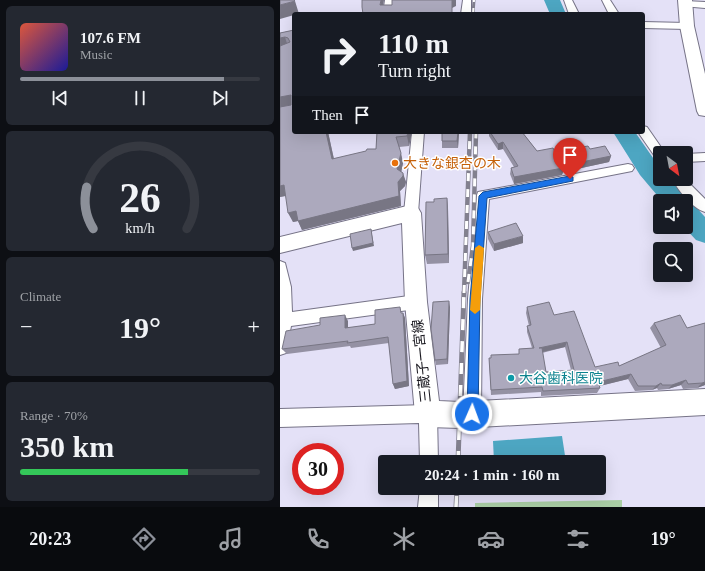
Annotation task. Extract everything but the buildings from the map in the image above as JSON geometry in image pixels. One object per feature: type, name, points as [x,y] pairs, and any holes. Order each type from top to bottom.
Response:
[{"type":"main road","points":[[685,2],[687,26],[705,110]]},
{"type":"main road","points":[[280,245],[411,213]]},
{"type":"main road","name":"三蔵子一宮線","points":[[411,213],[416,302],[428,414],[472,414],[705,402]]},
{"type":"street","points":[[388,12],[389,0]]},
{"type":"street","points":[[466,12],[467,0]]},
{"type":"street","points":[[568,0],[573,12]]},
{"type":"street","points":[[606,0],[613,12]]},
{"type":"street","points":[[685,2],[705,5]]},
{"type":"street","points":[[645,25],[687,26]]},
{"type":"street","points":[[645,133],[654,146]]},
{"type":"street","points":[[411,213],[418,134]]},
{"type":"street","points":[[693,158],[705,157]]},
{"type":"street","points":[[472,414],[475,299],[483,196],[628,168]]},
{"type":"street","points":[[683,186],[705,207]]},
{"type":"street","points":[[280,267],[285,283],[285,320],[280,348]]},
{"type":"street","points":[[285,320],[416,302]]},
{"type":"street","points":[[280,418],[428,414],[429,455]]},
{"type":"street","points":[[428,507],[429,495]]},
{"type":"green space","points":[[622,500],[622,507],[475,507],[475,503]]},
{"type":"water","points":[[562,436],[565,455],[494,455],[493,441]]},
{"type":"waterway","points":[[552,0],[557,12]]},
{"type":"waterway","points":[[625,134],[648,169],[670,194]]},
{"type":"waterway","points":[[693,220],[705,233]]},
{"type":"railway","points":[[473,12],[474,0]]},
{"type":"railway","points":[[464,293],[470,134]]},
{"type":"railway","points":[[468,282],[473,246],[476,134]]},
{"type":"railway","points":[[458,455],[464,292]]},
{"type":"railway","points":[[456,507],[457,495]]},
{"type":"slow traffic","points":[[475,310],[479,248]]},
{"type":"place","name":"大きな銀杏の木","points":[[395,163]]},
{"type":"place","name":"大谷歯科医院","points":[[511,378]]},
{"type":"route","points":[[472,414],[475,299],[483,196],[570,179]]}]
